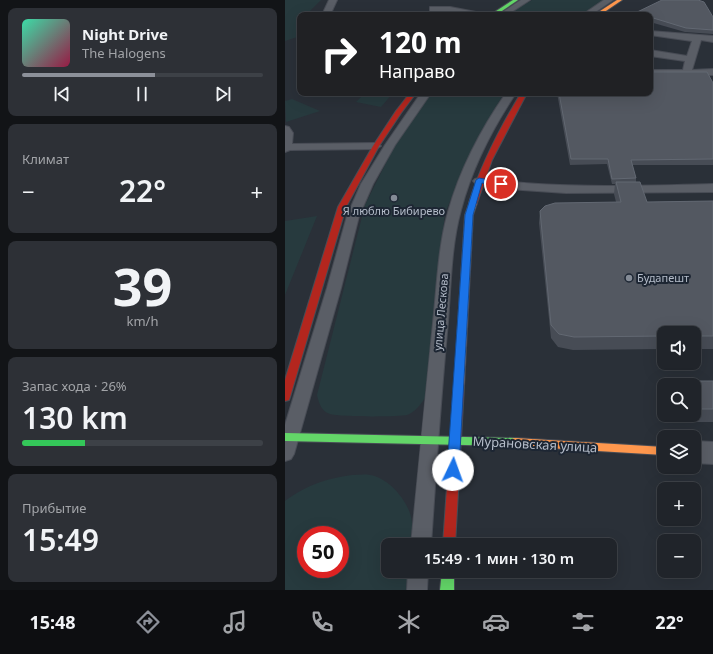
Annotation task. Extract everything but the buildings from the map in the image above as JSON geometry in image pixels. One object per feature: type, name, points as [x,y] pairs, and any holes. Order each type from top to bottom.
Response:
[{"type":"main road","points":[[498,12],[516,0]]},
{"type":"main road","points":[[602,12],[620,0]]},
{"type":"main road","points":[[285,397],[342,207],[376,146],[397,112],[410,96]]},
{"type":"main road","name":"улица Лескова","points":[[449,538],[469,215],[479,180],[501,133],[522,96]]},
{"type":"main road","name":"Мурановская улица","points":[[288,437],[515,442],[657,450]]},
{"type":"main road","points":[[447,590],[448,578]]},
{"type":"street","points":[[701,452],[713,453]]},
{"type":"lane","points":[[327,12],[333,0]]},
{"type":"lane","points":[[507,12],[525,0]]},
{"type":"lane","points":[[591,12],[609,0]]},
{"type":"lane","points":[[430,9],[450,9],[464,12]]},
{"type":"lane","points":[[653,32],[713,39]]},
{"type":"lane","points":[[653,32],[697,39],[687,71]]},
{"type":"lane","points":[[653,41],[694,48]]},
{"type":"lane","points":[[653,54],[691,59]]},
{"type":"lane","points":[[653,65],[687,71]]},
{"type":"lane","points":[[653,73],[687,71],[713,72]]},
{"type":"lane","points":[[285,454],[288,437],[334,288],[353,216],[367,184],[390,145],[424,96]]},
{"type":"lane","name":"улица Лескова","points":[[422,538],[446,261],[453,214],[465,179],[488,131],[502,105],[509,96]]},
{"type":"lane","points":[[285,129],[288,133],[286,148],[376,146]]},
{"type":"lane","points":[[479,180],[512,186],[617,189],[713,188]]},
{"type":"lane","points":[[417,590],[418,578]]},
{"type":"green space","points":[[285,0],[321,0],[309,12],[297,12],[297,37],[285,41]]},
{"type":"green space","points":[[532,0],[605,0],[587,12],[512,12]]},
{"type":"green space","points":[[362,96],[390,96],[381,107],[356,102]]},
{"type":"green space","points":[[429,96],[502,96],[476,141],[445,213],[425,398],[415,410],[407,415],[344,416],[330,414],[322,409],[317,395],[365,205],[395,145]]},
{"type":"green space","points":[[292,99],[320,111],[286,122],[285,101]]},
{"type":"green space","points":[[317,216],[285,295],[285,221]]},
{"type":"green space","points":[[352,475],[370,475],[378,477],[392,486],[404,500],[411,516],[411,538],[381,538],[381,578],[407,578],[406,590],[285,590],[285,501],[309,487],[325,481]]},
{"type":"traffic: fast","points":[[498,12],[516,0]]},
{"type":"traffic: fast","points":[[285,437],[515,442]]},
{"type":"traffic: fast","points":[[447,590],[448,578]]},
{"type":"traffic: slow","points":[[602,12],[620,0]]},
{"type":"traffic: slow","points":[[459,386],[469,215],[473,203]]},
{"type":"traffic: slow","points":[[515,442],[657,451]]},
{"type":"traffic: jam","points":[[285,397],[342,207],[376,146],[398,112],[411,96]]},
{"type":"traffic: jam","points":[[473,203],[489,160],[522,96]]},
{"type":"traffic: jam","points":[[449,538],[459,386]]},
{"type":"place","name":"Я люблю Бибирево","points":[[394,198]]},
{"type":"place","name":"Будапешт","points":[[629,278]]},
{"type":"route","points":[[453,470],[469,215],[479,180],[501,184]]}]
